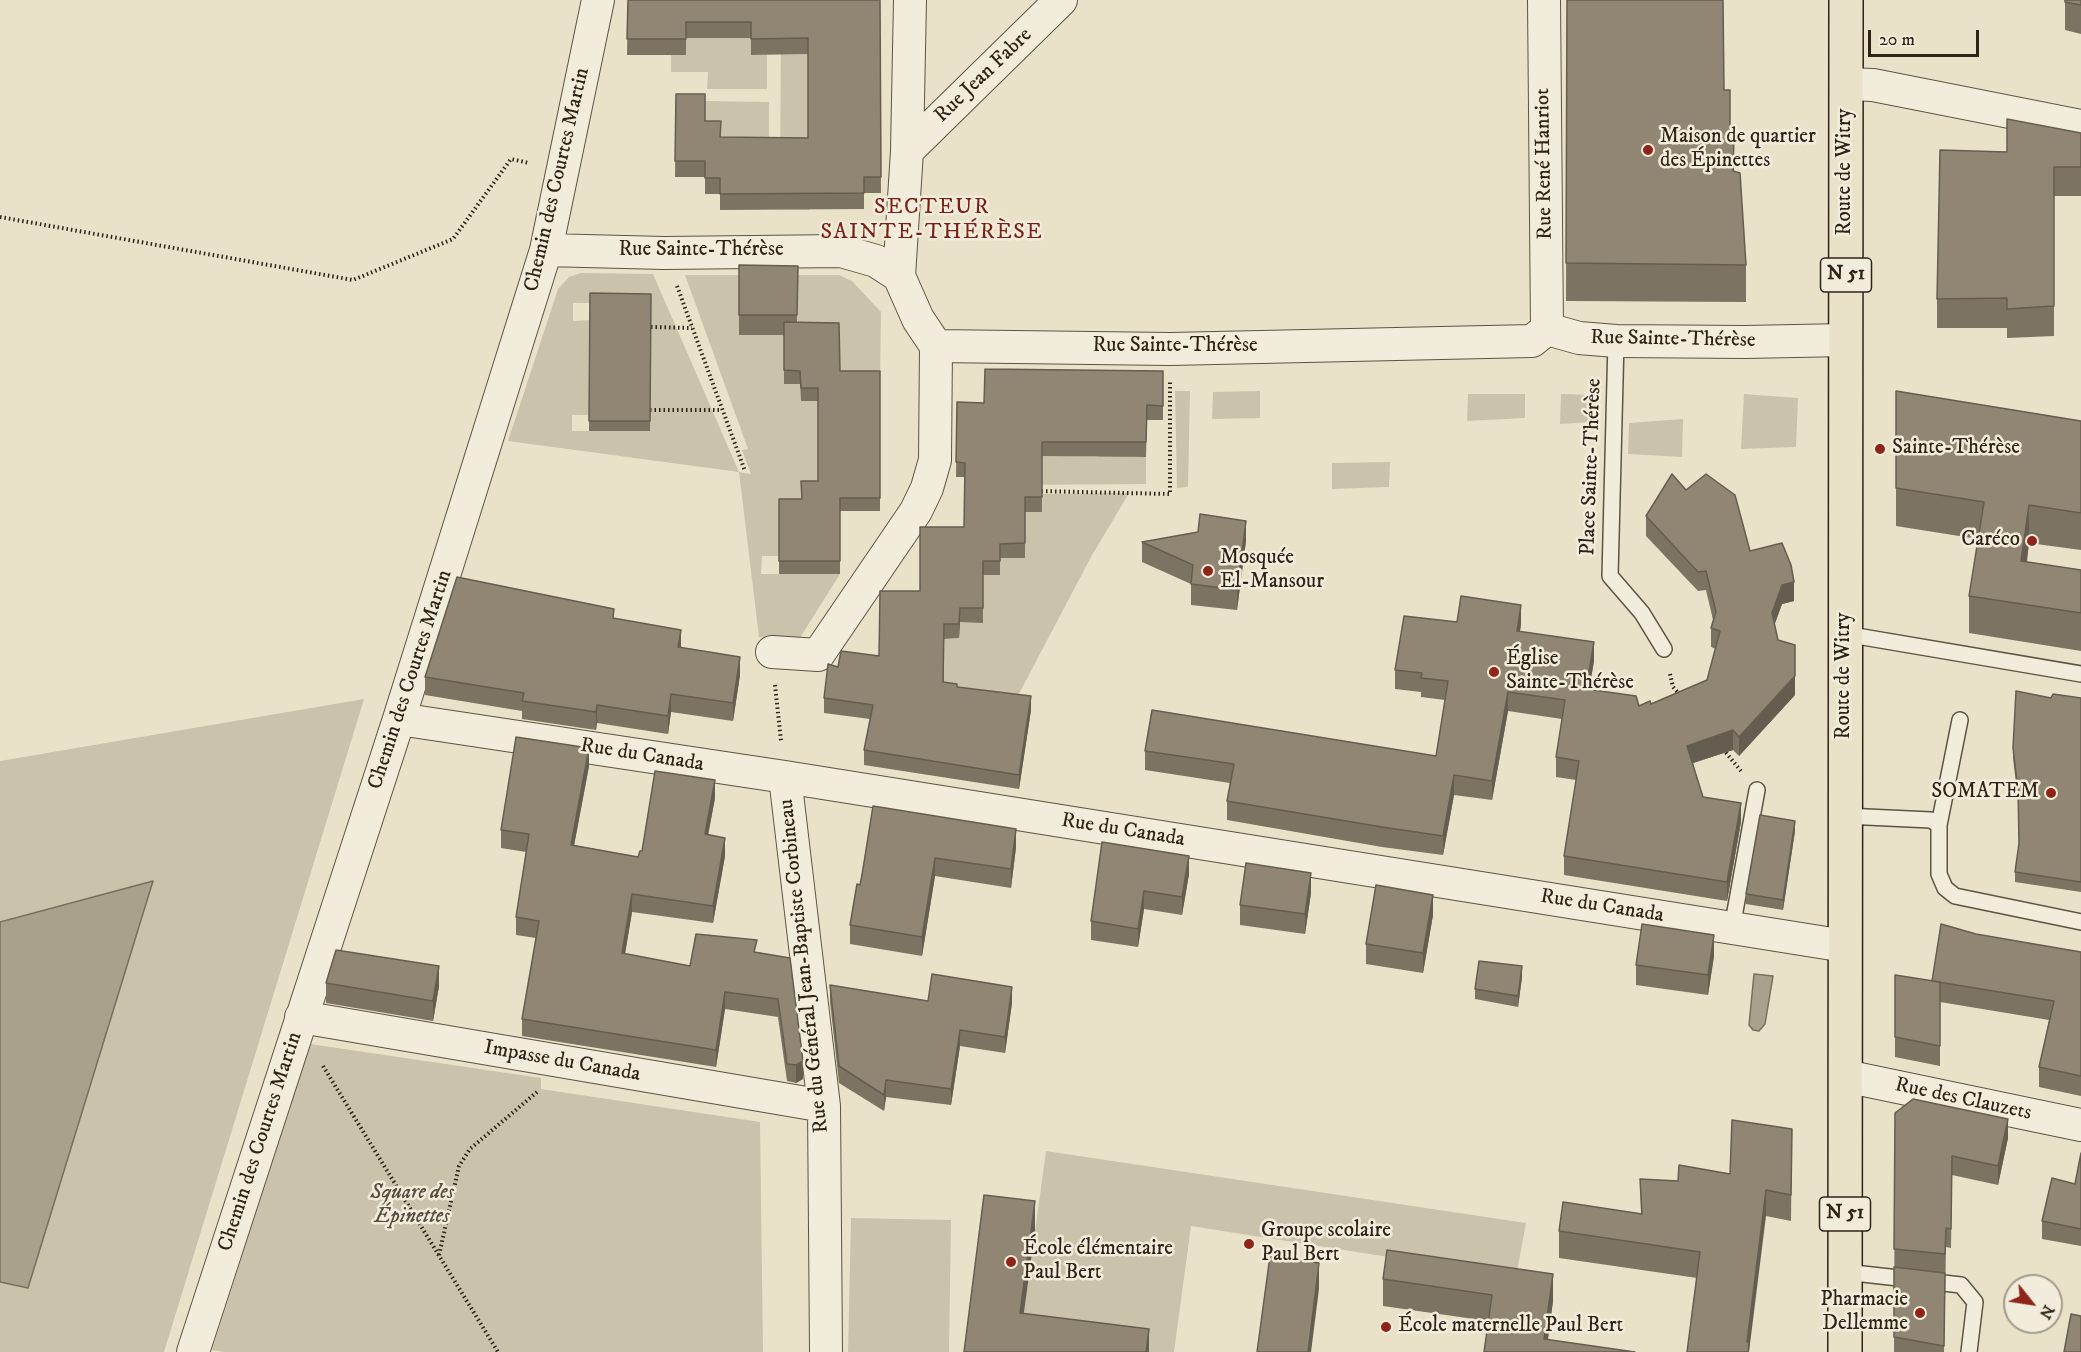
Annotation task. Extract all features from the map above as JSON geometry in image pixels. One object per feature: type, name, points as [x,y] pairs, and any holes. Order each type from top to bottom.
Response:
[{"type":"main road","name":"Route de Witry","points":[[1845,1352],[1846,0]]},
{"type":"street","name":"Chemin des Courtes Martin","points":[[193,1352],[309,1019],[399,719],[546,250],[598,0]]},
{"type":"street","name":"Rue Jean Fabre","points":[[899,276],[907,151],[910,0]]},
{"type":"street","name":"Rue Jean Fabre","points":[[907,151],[1061,0]]},
{"type":"street","name":"Rue René Hanriot","points":[[1544,0],[1547,329]]},
{"type":"street","points":[[1846,84],[1873,85],[2081,126]]},
{"type":"street","name":"Rue Sainte-Thérèse","points":[[546,250],[664,253],[841,250],[876,261],[899,276]]},
{"type":"street","points":[[772,652],[818,655],[916,511],[927,488],[935,460],[936,346],[918,319],[899,276]]},
{"type":"street","name":"Rue Sainte-Thérèse","points":[[936,346],[1170,349],[1532,341],[1547,329],[1579,338],[1617,341],[1846,340]]},
{"type":"street","name":"Rue du Canada","points":[[399,719],[785,777],[1845,946]]},
{"type":"street","name":"Rue du Général Jean-Baptiste Corbineau","points":[[785,777],[824,1106],[826,1352]]},
{"type":"street","name":"Impasse du Canada","points":[[309,1019],[824,1106]]},
{"type":"street","name":"Rue des Clauzets","points":[[1845,1076],[2081,1125]]},
{"type":"lane","name":"Place Sainte-Thérèse","points":[[1617,341],[1610,576],[1642,613],[1664,649]]},
{"type":"lane","points":[[1845,634],[2081,674]]},
{"type":"lane","points":[[1960,720],[1939,825],[1939,874],[1945,888],[1955,896],[2081,922]]},
{"type":"lane","points":[[1732,928],[1757,790]]},
{"type":"lane","points":[[1845,816],[1931,820],[1939,825]]},
{"type":"lane","points":[[1845,1272],[1961,1285],[1975,1302],[1969,1352]]},
{"type":"path","points":[[0,217],[353,280],[453,239],[511,159],[562,172]]},
{"type":"path","points":[[664,253],[745,471]]},
{"type":"path","points":[[651,327],[692,328]]},
{"type":"path","points":[[1031,491],[1170,494],[1170,349]]},
{"type":"path","points":[[650,410],[722,410]]},
{"type":"path","points":[[1664,649],[1673,687],[1687,704]]},
{"type":"path","name":"Rue du Général Jean-Baptiste Corbineau","points":[[772,652],[785,777]]},
{"type":"path","points":[[1722,747],[1757,790]]},
{"type":"path","points":[[309,1019],[310,1044],[498,1352]]},
{"type":"path","points":[[439,1255],[459,1166],[470,1149],[552,1080],[568,1063]]},
{"type":"green space","points":[[781,15],[808,47],[809,210],[780,209]]},
{"type":"green space","points":[[686,38],[751,38],[751,55],[767,55],[767,89],[707,89],[708,72],[671,72],[671,55],[686,55]]},
{"type":"green space","points":[[705,101],[769,102],[769,137],[754,137],[754,154],[705,137]]},
{"type":"green space","points":[[581,273],[653,274],[739,472],[508,441],[558,289],[569,277]],"holes":[[[573,303],[590,303],[650,431],[572,431],[572,415],[589,415],[589,320],[573,321]]]},
{"type":"green space","points":[[685,275],[839,275],[852,281],[881,312],[880,384],[839,384],[797,336],[798,286],[784,335],[784,383],[800,384],[801,401],[818,401],[818,494],[802,512],[779,556],[762,556],[761,574],[840,574],[798,641],[759,637],[739,472],[751,474],[742,450],[748,449]]},
{"type":"green space","points":[[1175,391],[1190,391],[1188,487],[1177,488]]},
{"type":"green space","points":[[1260,391],[1260,418],[1212,419],[1213,392]]},
{"type":"green space","points":[[1468,394],[1525,394],[1525,418],[1467,421]]},
{"type":"green space","points":[[1561,394],[1592,395],[1591,422],[1560,424]]},
{"type":"green space","points":[[1744,394],[1798,398],[1796,447],[1741,449]]},
{"type":"green space","points":[[1683,419],[1682,457],[1628,454],[1629,423]]},
{"type":"green space","points":[[1129,440],[1130,457],[1146,457],[1146,484],[1016,485],[984,447],[1066,456],[1098,457]]},
{"type":"green space","points":[[1390,462],[1389,487],[1332,489],[1332,463]]},
{"type":"green space","points":[[1129,493],[1091,557],[1012,707],[943,697],[944,639],[959,638],[960,622],[983,622],[983,575],[1000,558],[1025,558],[1025,512],[1042,494]]},
{"type":"green space","points":[[364,699],[164,1352],[0,1352],[0,761]]},
{"type":"green space","name":"Square des Épinettes","points":[[310,1044],[541,1078],[541,1089],[760,1122],[763,1352],[224,1352],[212,1350]]},
{"type":"green space","points":[[1046,1151],[1526,1223],[1516,1277],[1191,1226],[1174,1352],[1097,1352],[1020,1342]]},
{"type":"green space","points":[[851,1218],[951,1220],[949,1352],[848,1352]]},
{"type":"shaded area","points":[[153,881],[28,1288],[0,1282],[0,922]]},
{"type":"shaded area","points":[[1754,974],[1773,976],[1765,1024],[1759,1031],[1753,1030],[1749,1025]]},
{"type":"building","points":[[628,0],[880,0],[881,177],[864,177],[864,193],[720,194],[720,178],[705,178],[705,161],[675,161],[676,94],[705,94],[705,121],[721,121],[720,137],[808,138],[808,38],[751,39],[751,22],[686,22],[686,39],[627,39]]},
{"type":"building","name":"Maison de quartier des Épinettes","points":[[1567,0],[1723,0],[1724,90],[1730,90],[1730,135],[1734,136],[1733,171],[1740,173],[1746,265],[1566,263]]},
{"type":"building","points":[[2065,0],[2081,0],[2081,5],[2065,2]]},
{"type":"building","points":[[2007,119],[2081,133],[2081,167],[2054,167],[2054,306],[2007,309],[2007,298],[1937,299],[1940,150],[2007,152]]},
{"type":"building","points":[[739,265],[798,266],[797,315],[739,315]]},
{"type":"building","points":[[590,293],[651,294],[650,421],[589,421]]},
{"type":"building","points":[[784,322],[839,323],[840,371],[880,371],[880,498],[840,498],[840,561],[779,561],[779,499],[802,499],[801,481],[818,481],[818,388],[801,388],[800,371],[784,370]]},
{"type":"building","points":[[985,369],[1163,371],[1163,406],[1147,405],[1146,442],[1042,442],[1042,497],[1025,497],[1025,543],[1000,544],[1000,561],[983,561],[983,608],[960,608],[959,624],[944,624],[943,682],[957,684],[957,687],[1031,696],[1019,775],[864,750],[873,705],[824,698],[828,664],[838,667],[841,651],[879,656],[880,591],[920,591],[920,527],[964,527],[965,463],[956,462],[957,402],[984,403]]},
{"type":"building","name":"Caréco","points":[[1896,391],[2081,421],[2081,513],[2029,505],[2021,561],[2081,570],[2081,613],[1969,596],[1984,502],[1896,488]]},
{"type":"building","points":[[1672,474],[1686,490],[1706,474],[1735,495],[1750,551],[1782,543],[1791,565],[1794,582],[1782,585],[1772,613],[1778,640],[1795,645],[1795,676],[1739,737],[1733,730],[1687,746],[1703,797],[1741,803],[1727,882],[1564,856],[1579,761],[1556,757],[1565,700],[1508,692],[1492,781],[1454,775],[1443,836],[1227,801],[1234,764],[1145,751],[1152,710],[1436,756],[1448,681],[1421,678],[1422,673],[1395,670],[1404,616],[1457,622],[1461,596],[1521,605],[1517,631],[1594,642],[1586,689],[1636,696],[1639,706],[1650,701],[1651,704],[1707,680],[1720,631],[1711,628],[1716,612],[1706,571],[1698,572],[1646,516]]},
{"type":"building","points":[[1200,514],[1246,521],[1237,590],[1191,584],[1193,565],[1142,542],[1198,532]]},
{"type":"building","points":[[457,577],[614,609],[613,618],[681,630],[678,647],[740,657],[733,703],[671,694],[668,716],[597,705],[596,712],[522,701],[524,693],[425,677]]},
{"type":"building","name":"SOMATEM","points":[[2016,691],[2051,698],[2053,694],[2081,698],[2081,882],[2015,872],[2019,843],[2018,790],[2013,748]]},
{"type":"building","points":[[516,737],[589,748],[571,845],[638,857],[642,851],[655,771],[715,780],[705,834],[725,838],[713,906],[632,894],[622,953],[690,966],[696,934],[757,940],[754,952],[790,958],[803,1061],[796,1065],[787,1064],[778,999],[725,992],[716,1050],[522,1019],[539,921],[516,917],[529,834],[501,830]]},
{"type":"building","points":[[873,806],[1016,829],[1011,869],[935,858],[922,937],[850,925],[857,884],[860,885],[862,875]]},
{"type":"building","points":[[1760,815],[1795,821],[1783,900],[1746,894]]},
{"type":"building","points":[[1102,842],[1189,856],[1182,897],[1144,891],[1138,929],[1091,921]]},
{"type":"building","points":[[1246,863],[1311,873],[1305,914],[1240,905]]},
{"type":"building","points":[[1376,885],[1433,895],[1423,953],[1366,944]]},
{"type":"building","points":[[1642,924],[1714,935],[1708,975],[1636,965]]},
{"type":"building","points":[[1941,924],[1976,934],[2081,952],[2081,1076],[2039,1067],[2054,1001],[1932,981]]},
{"type":"building","points":[[336,950],[439,966],[433,1001],[326,983]]},
{"type":"building","points":[[1479,961],[1522,966],[1518,996],[1475,989]]},
{"type":"building","points":[[932,974],[1012,987],[1005,1037],[960,1030],[951,1089],[886,1080],[884,1095],[839,1066],[830,985],[928,1001]]},
{"type":"building","points":[[1895,975],[1940,982],[1940,1046],[1895,1037]]},
{"type":"building","points":[[1913,1099],[2008,1119],[1998,1166],[1952,1156],[1951,1229],[1946,1228],[1945,1254],[1894,1249],[1895,1113]]},
{"type":"building","points":[[1732,1120],[1792,1129],[1791,1195],[1766,1190],[1747,1342],[1749,1342],[1748,1352],[1687,1352],[1700,1252],[1559,1231],[1563,1202],[1642,1214],[1640,1179],[1678,1181],[1679,1165],[1730,1174]]},
{"type":"building","points":[[2081,1153],[2081,1229],[2042,1221],[2052,1178],[2075,1184]]},
{"type":"building","points":[[984,1195],[1035,1201],[1020,1313],[1149,1329],[1146,1352],[964,1352]]},
{"type":"building","points":[[1387,1250],[1553,1274],[1544,1339],[1635,1352],[1484,1352],[1492,1295],[1383,1279]]},
{"type":"building","points":[[1270,1256],[1319,1263],[1308,1352],[1257,1352]]},
{"type":"building","name":"Pharmacie Dellemme","points":[[1894,1267],[1945,1273],[1944,1346],[1894,1337]]},
{"type":"building","points":[[2071,1314],[2081,1316],[2081,1352],[2064,1352]]},
{"type":"place","name":"Maison de quartier des Épinettes","points":[[1648,150]]},
{"type":"place","name":"Sainte-Thérèse","points":[[1880,449]]},
{"type":"place","name":"Caréco","points":[[2032,541]]},
{"type":"place","name":"Mosquée El-Mansour","points":[[1208,571]]},
{"type":"place","name":"Église Sainte-Thérèse","points":[[1494,672]]},
{"type":"place","name":"SOMATEM","points":[[2051,793]]},
{"type":"place","name":"Groupe scolaire Paul Bert","points":[[1249,1244]]},
{"type":"place","name":"École élémentaire Paul Bert","points":[[1011,1262]]},
{"type":"place","name":"Pharmacie Dellemme","points":[[1920,1313]]},
{"type":"place","name":"École maternelle Paul Bert","points":[[1386,1327]]},
{"type":"district","name":"SECTEUR SAINTE-THÉRÈSE","points":[[932,220]]}]
